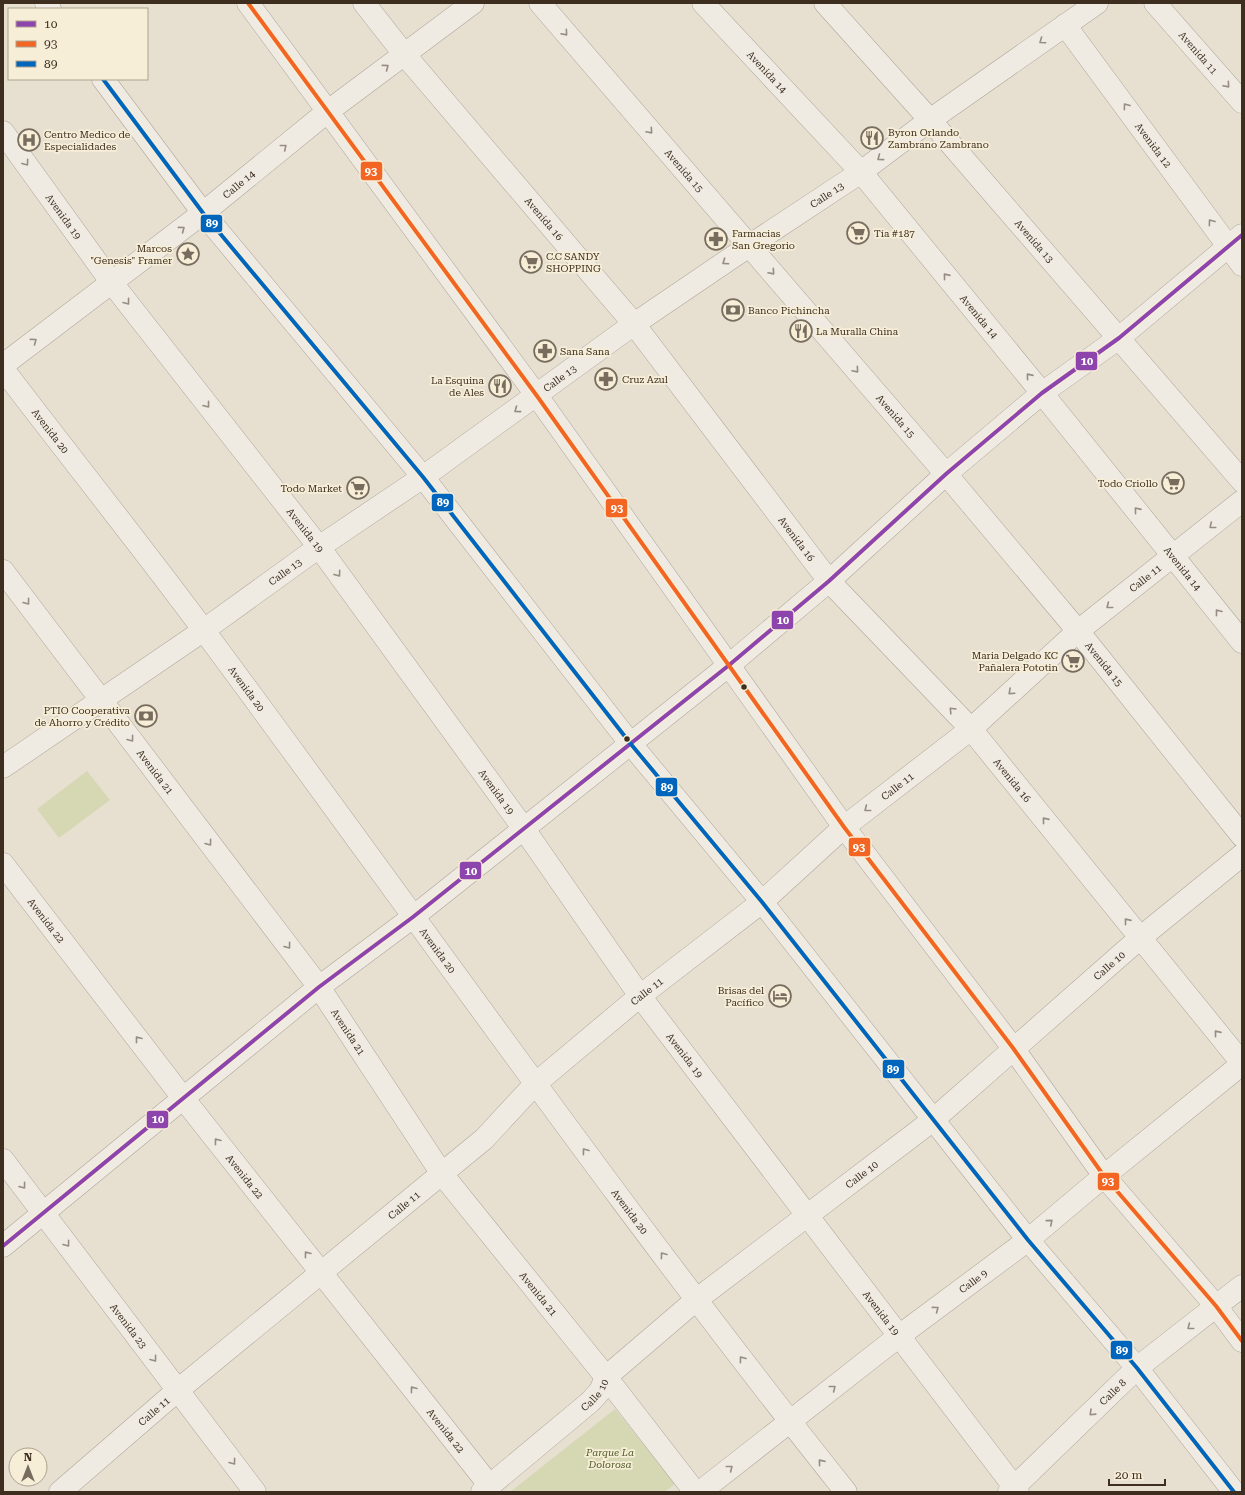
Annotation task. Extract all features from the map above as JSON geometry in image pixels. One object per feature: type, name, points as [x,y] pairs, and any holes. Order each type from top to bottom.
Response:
[{"type":"street","points":[[248,3],[537,396],[844,827],[1013,1048],[1104,1176],[1216,1306],[1242,1341]]},
{"type":"street","name":"Avenida 16","points":[[364,3],[404,54],[634,324],[828,582],[971,729],[1242,1064]]},
{"type":"street","name":"Calle 14","points":[[3,365],[203,213],[327,112],[473,3]]},
{"type":"street","name":"Avenida 15","points":[[540,3],[946,474],[1078,631],[1242,836]]},
{"type":"street","name":"Avenida 14","points":[[703,3],[861,172],[1042,393],[1242,642]]},
{"type":"street","name":"Avenida 13","points":[[825,3],[930,120],[1242,481]]},
{"type":"street","name":"Calle 13","points":[[3,767],[100,699],[204,630],[319,547],[423,477],[537,396],[634,324],[861,172],[930,120],[1097,3]]},
{"type":"street","name":"Avenida 11","points":[[1155,3],[1242,102]]},
{"type":"street","name":"Avenida 12","points":[[1065,25],[1235,240],[1242,266]]},
{"type":"street","points":[[104,80],[203,213],[423,477],[630,743],[762,902],[1028,1240],[1137,1368],[1234,1492]]},
{"type":"street","name":"Avenida 19","points":[[3,132],[112,283],[319,547],[524,829],[640,996],[899,1336],[1014,1490]]},
{"type":"street","points":[[3,1246],[319,987],[413,917],[728,666],[828,582],[946,474],[1042,393],[1119,338],[1235,240]]},
{"type":"street","name":"Avenida 20","points":[[3,369],[204,630],[535,1084],[696,1300],[846,1492]]},
{"type":"street","name":"Calle 11","points":[[60,1492],[178,1390],[484,1139],[535,1084],[640,996],[762,902],[844,827],[971,729],[1078,631],[1242,501]]},
{"type":"street","name":"Avenida 21","points":[[3,571],[319,987],[442,1174],[606,1377],[695,1492]]},
{"type":"street","name":"Calle 10","points":[[486,1489],[590,1402],[600,1391],[606,1377],[696,1300],[933,1120],[1013,1048],[1140,938],[1242,855]]},
{"type":"street","name":"Avenida 22","points":[[3,864],[183,1098],[321,1272],[486,1489]]},
{"type":"street","name":"Calle 9","points":[[700,1492],[899,1336],[1028,1240],[1242,1064]]},
{"type":"street","name":"Avenida 23","points":[[3,1160],[255,1492]]},
{"type":"street","name":"Calle 8","points":[[1014,1490],[1137,1368],[1242,1286]]},
{"type":"green space","points":[[87,771],[110,800],[59,838],[37,809]]},
{"type":"green space","name":"Parque La Dolorosa","points":[[615,1409],[675,1484],[664,1492],[510,1492]]},
{"type":"transit line","name":"93","points":[[248,3],[537,396],[844,827],[1013,1048],[1104,1176],[1216,1306],[1242,1341]]},
{"type":"transit line","name":"89","points":[[104,80],[203,213],[423,477],[630,743],[762,902],[1028,1240],[1137,1368],[1234,1492]]},
{"type":"transit line","name":"10","points":[[3,1246],[319,987],[413,917],[728,666],[829,581],[946,474],[1042,393],[1119,338],[1242,235]]},
{"type":"place","name":"Byron Orlando Zambrano Zambrano","points":[[872,138]]},
{"type":"place","name":"Centro Medico de Especialidades","points":[[29,140]]},
{"type":"place","name":"Tía #187","points":[[858,233]]},
{"type":"place","name":"Farmacias San Gregorio","points":[[716,239]]},
{"type":"place","name":"Marcos \"Genesis\" Framer","points":[[188,254]]},
{"type":"place","name":"C.C SANDY SHOPPING","points":[[531,262]]},
{"type":"place","name":"Banco Pichincha","points":[[733,310]]},
{"type":"place","name":"La Muralla China","points":[[801,331]]},
{"type":"place","name":"Sana Sana","points":[[545,351]]},
{"type":"place","name":"Cruz Azul","points":[[606,379]]},
{"type":"place","name":"La Esquina de Ales","points":[[500,386]]},
{"type":"place","name":"Todo Criollo","points":[[1173,483]]},
{"type":"place","name":"Todo Market","points":[[358,488]]},
{"type":"place","name":"Maria Delgado KC Pañalera Pototin","points":[[1073,661]]},
{"type":"place","name":"PTIO Cooperativa de Ahorro y Crédito","points":[[146,716]]},
{"type":"place","name":"Brisas del Pacífico","points":[[780,996]]}]
